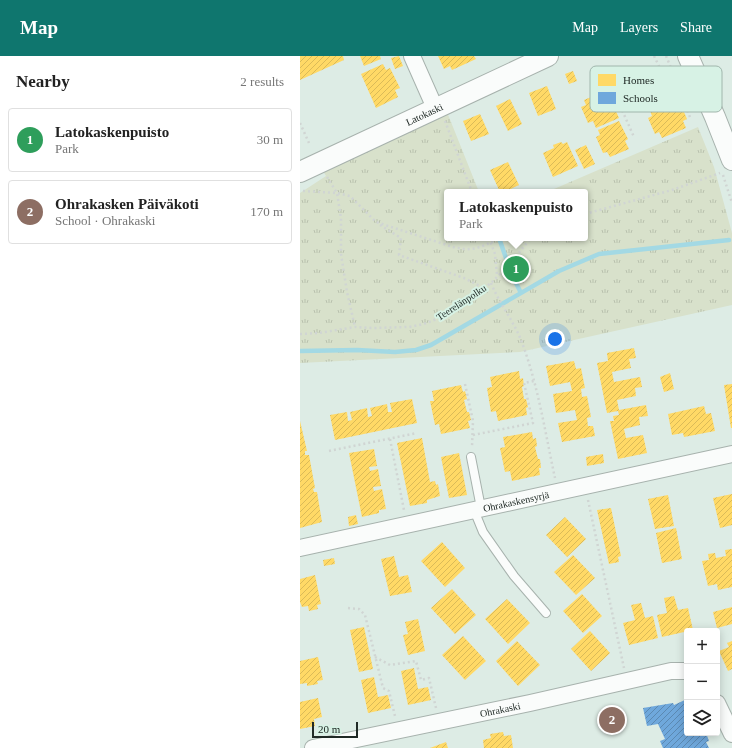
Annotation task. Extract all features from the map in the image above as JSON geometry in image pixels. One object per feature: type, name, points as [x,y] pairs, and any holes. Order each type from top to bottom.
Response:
[{"type":"street","points":[[412,56],[437,107]]},
{"type":"street","name":"Latokaski","points":[[300,172],[548,56]]},
{"type":"street","points":[[688,56],[692,66]]},
{"type":"street","points":[[713,112],[727,166]]},
{"type":"street","name":"Ohrakaskensyrjä","points":[[300,548],[732,454]]},
{"type":"street","name":"Ohrakaski","points":[[313,748],[671,671],[684,671]]},
{"type":"street","points":[[720,709],[732,734]]},
{"type":"lane","points":[[471,457],[478,509],[483,532],[514,576],[546,613]]},
{"type":"path","points":[[654,56],[659,66]]},
{"type":"path","points":[[437,107],[471,189]]},
{"type":"path","points":[[623,112],[634,137]]},
{"type":"path","points":[[688,112],[690,117]]},
{"type":"path","points":[[300,123],[309,143]]},
{"type":"path","points":[[588,213],[672,190],[727,166]]},
{"type":"path","points":[[326,176],[337,193],[340,218],[340,254],[355,327]]},
{"type":"path","points":[[304,191],[337,193],[350,196],[376,222],[400,238],[399,255],[464,278],[484,288]]},
{"type":"path","points":[[376,222],[456,248],[469,250],[480,247],[489,241]]},
{"type":"path","points":[[490,241],[495,254],[497,277]]},
{"type":"path","name":"Teerelänpolku","points":[[300,334],[319,333],[355,327],[409,327],[424,324],[444,316],[491,283],[508,266],[528,241]]},
{"type":"path","points":[[491,283],[496,297],[520,338],[530,366],[556,478]]},
{"type":"path","points":[[473,435],[533,423],[524,383],[534,381]]},
{"type":"path","points":[[465,384],[473,421],[471,457]]},
{"type":"path","points":[[329,451],[417,433]]},
{"type":"path","points":[[390,439],[406,524]]},
{"type":"path","points":[[587,495],[625,672]]},
{"type":"path","points":[[348,608],[359,609],[365,615],[383,688],[389,691],[399,730]]},
{"type":"path","points":[[375,657],[390,665],[416,661],[421,680],[429,678],[439,722]]},
{"type":"green space","points":[[447,112],[478,189],[444,189],[444,241],[588,241],[588,189],[554,189],[698,127],[714,167],[732,233],[732,305],[520,352],[300,363],[300,193],[326,176],[323,171]]},
{"type":"building: Homes","points":[[300,56],[343,56],[344,60],[300,80]]},
{"type":"building: Homes","points":[[360,56],[380,56],[381,59],[364,66]]},
{"type":"building: Homes","points":[[399,56],[403,66],[395,69],[391,58]]},
{"type":"building: Homes","points":[[438,56],[474,56],[476,59],[452,70],[450,66],[444,69]]},
{"type":"building: Homes","points":[[383,64],[386,70],[390,68],[400,88],[395,90],[398,97],[376,108],[361,74]]},
{"type":"building: Homes","points":[[573,71],[577,81],[569,84],[565,74]]},
{"type":"building: Homes","points":[[547,86],[556,109],[538,116],[529,93]]},
{"type":"building: Homes","points":[[590,98],[590,112],[616,112],[619,118],[596,128],[593,121],[588,123],[581,107],[586,105],[584,100]]},
{"type":"building: Homes","points":[[510,99],[522,124],[508,131],[496,106]]},
{"type":"building: Homes","points":[[650,112],[684,112],[687,119],[683,121],[686,128],[662,138],[659,132],[655,134],[648,118],[652,116]]},
{"type":"building: Homes","points":[[480,114],[489,134],[471,141],[463,121]]},
{"type":"building: Homes","points":[[619,121],[628,139],[625,141],[629,149],[610,157],[607,152],[603,153],[596,137],[600,135],[598,130]]},
{"type":"building: Homes","points":[[561,142],[563,144],[567,142],[578,166],[553,177],[543,153],[554,148],[553,145]]},
{"type":"building: Homes","points":[[586,145],[595,164],[584,169],[575,150]]},
{"type":"building: Homes","points":[[508,162],[519,185],[510,189],[499,189],[490,170]]},
{"type":"building: Homes","points":[[634,348],[636,358],[629,359],[631,368],[612,372],[614,382],[640,377],[642,387],[635,388],[636,396],[617,400],[619,410],[646,405],[648,416],[639,417],[640,425],[624,429],[626,438],[643,435],[647,453],[618,459],[610,421],[614,421],[613,416],[619,415],[618,411],[607,413],[597,363],[608,361],[607,353]]},
{"type":"building: Homes","points":[[574,361],[576,369],[581,368],[585,388],[581,389],[582,397],[587,396],[591,417],[587,418],[588,426],[593,426],[595,436],[562,442],[558,423],[577,420],[575,410],[556,413],[553,394],[572,391],[570,382],[550,386],[546,366]]},
{"type":"building: Homes","points":[[519,371],[520,379],[523,378],[524,386],[522,387],[524,399],[526,399],[528,407],[526,408],[527,415],[498,421],[496,411],[491,412],[487,388],[492,387],[490,377]]},
{"type":"building: Homes","points":[[670,373],[674,389],[664,392],[660,377]]},
{"type":"building: Homes","points":[[732,384],[732,428],[731,428],[724,385]]},
{"type":"building: Homes","points":[[461,385],[463,392],[465,391],[467,399],[464,400],[471,420],[468,421],[470,428],[441,434],[439,424],[435,425],[430,401],[434,401],[432,391]]},
{"type":"building: Homes","points":[[412,399],[417,423],[335,440],[330,415],[347,412],[348,421],[352,420],[350,412],[367,408],[368,417],[372,416],[370,408],[387,404],[388,412],[392,412],[390,403]]},
{"type":"building: Homes","points":[[704,406],[706,414],[711,413],[715,431],[684,437],[683,433],[672,435],[668,414]]},
{"type":"building: Homes","points":[[300,421],[307,451],[305,451],[305,455],[309,455],[315,488],[313,489],[314,492],[317,492],[322,522],[300,528]]},
{"type":"building: Homes","points":[[532,432],[533,439],[536,438],[537,446],[535,447],[538,459],[540,459],[540,475],[512,481],[510,471],[505,472],[500,448],[505,447],[503,437]]},
{"type":"building: Homes","points":[[422,438],[430,482],[435,481],[436,485],[438,484],[440,496],[427,500],[427,503],[410,506],[397,443]]},
{"type":"building: Homes","points":[[374,449],[377,466],[369,467],[370,471],[378,469],[381,486],[373,487],[374,491],[382,489],[386,509],[379,510],[379,513],[362,517],[349,453]]},
{"type":"building: Homes","points":[[459,453],[467,495],[449,498],[441,457]]},
{"type":"building: Homes","points":[[603,454],[604,463],[587,466],[586,457]]},
{"type":"building: Homes","points":[[732,494],[732,525],[720,528],[713,498]]},
{"type":"building: Homes","points":[[668,495],[674,526],[655,529],[648,499]]},
{"type":"building: Homes","points":[[611,508],[621,556],[618,557],[619,562],[609,564],[597,510]]},
{"type":"building: Homes","points":[[356,515],[358,524],[349,526],[348,517]]},
{"type":"building: Homes","points":[[565,517],[586,539],[567,557],[546,535]]},
{"type":"building: Homes","points":[[676,528],[682,559],[662,563],[656,533]]},
{"type":"building: Homes","points":[[442,542],[465,568],[445,587],[421,561]]},
{"type":"building: Homes","points":[[732,549],[732,587],[718,590],[717,584],[708,586],[702,561],[709,560],[708,554],[715,553],[716,558],[726,556],[725,550]]},
{"type":"building: Homes","points":[[573,555],[595,578],[576,595],[554,572]]},
{"type":"building: Homes","points":[[394,556],[399,577],[408,575],[412,592],[390,596],[381,559]]},
{"type":"building: Homes","points":[[334,558],[335,564],[324,566],[323,560]]},
{"type":"building: Homes","points":[[315,575],[321,604],[317,605],[318,609],[309,611],[308,606],[302,607],[300,602],[300,579]]},
{"type":"building: Homes","points":[[452,589],[476,615],[455,634],[431,608]]},
{"type":"building: Homes","points":[[582,594],[602,616],[583,633],[563,611]]},
{"type":"building: Homes","points":[[674,596],[678,610],[688,608],[693,628],[684,628],[684,632],[662,637],[657,615],[667,613],[664,598]]},
{"type":"building: Homes","points":[[507,599],[530,623],[508,644],[485,619]]},
{"type":"building: Homes","points":[[641,603],[645,618],[653,616],[658,638],[629,645],[623,623],[635,620],[631,605]]},
{"type":"building: Homes","points":[[732,607],[732,624],[717,628],[713,612]]},
{"type":"building: Homes","points":[[418,619],[425,651],[408,655],[403,635],[408,634],[405,622]]},
{"type":"building: Homes","points":[[364,627],[373,669],[359,672],[350,630]]},
{"type":"building: Homes","points":[[590,631],[610,653],[591,671],[571,649]]},
{"type":"building: Homes","points":[[463,636],[486,661],[465,680],[442,655]]},
{"type":"building: Homes","points":[[517,641],[540,665],[518,686],[496,661]]},
{"type":"building: Homes","points":[[732,641],[732,669],[728,671],[720,653],[720,651],[729,647],[727,643]]},
{"type":"building: Homes","points":[[318,657],[323,680],[317,681],[318,684],[307,686],[307,683],[300,684],[300,661]]},
{"type":"building: Homes","points":[[414,668],[418,689],[428,687],[431,700],[408,705],[401,671]]},
{"type":"building: Homes","points":[[374,677],[378,697],[388,695],[391,708],[368,713],[361,680]]},
{"type":"building: Homes","points":[[318,698],[322,717],[314,719],[315,726],[300,729],[300,702]]},
{"type":"building: Homes","points":[[503,732],[504,736],[511,735],[513,748],[484,748],[483,740],[491,738],[490,734]]},
{"type":"building: Homes","points":[[446,742],[448,748],[430,748]]},
{"type":"building: Schools","points":[[684,700],[684,736],[707,736],[709,741],[706,742],[709,748],[663,748],[660,741],[665,739],[658,724],[647,726],[643,708],[673,703],[674,705]]},
{"type":"waterway","points":[[300,351],[357,350],[395,352],[416,350],[431,345],[559,271],[599,254],[729,240]]},
{"type":"waterway","points":[[500,241],[506,258]]},
{"type":"waterway","points":[[513,277],[521,293]]},
{"type":"place","name":"Latokaskenpuisto","points":[[516,269]]},
{"type":"place","name":"Ohrakasken Päiväkoti","points":[[612,720]]}]
